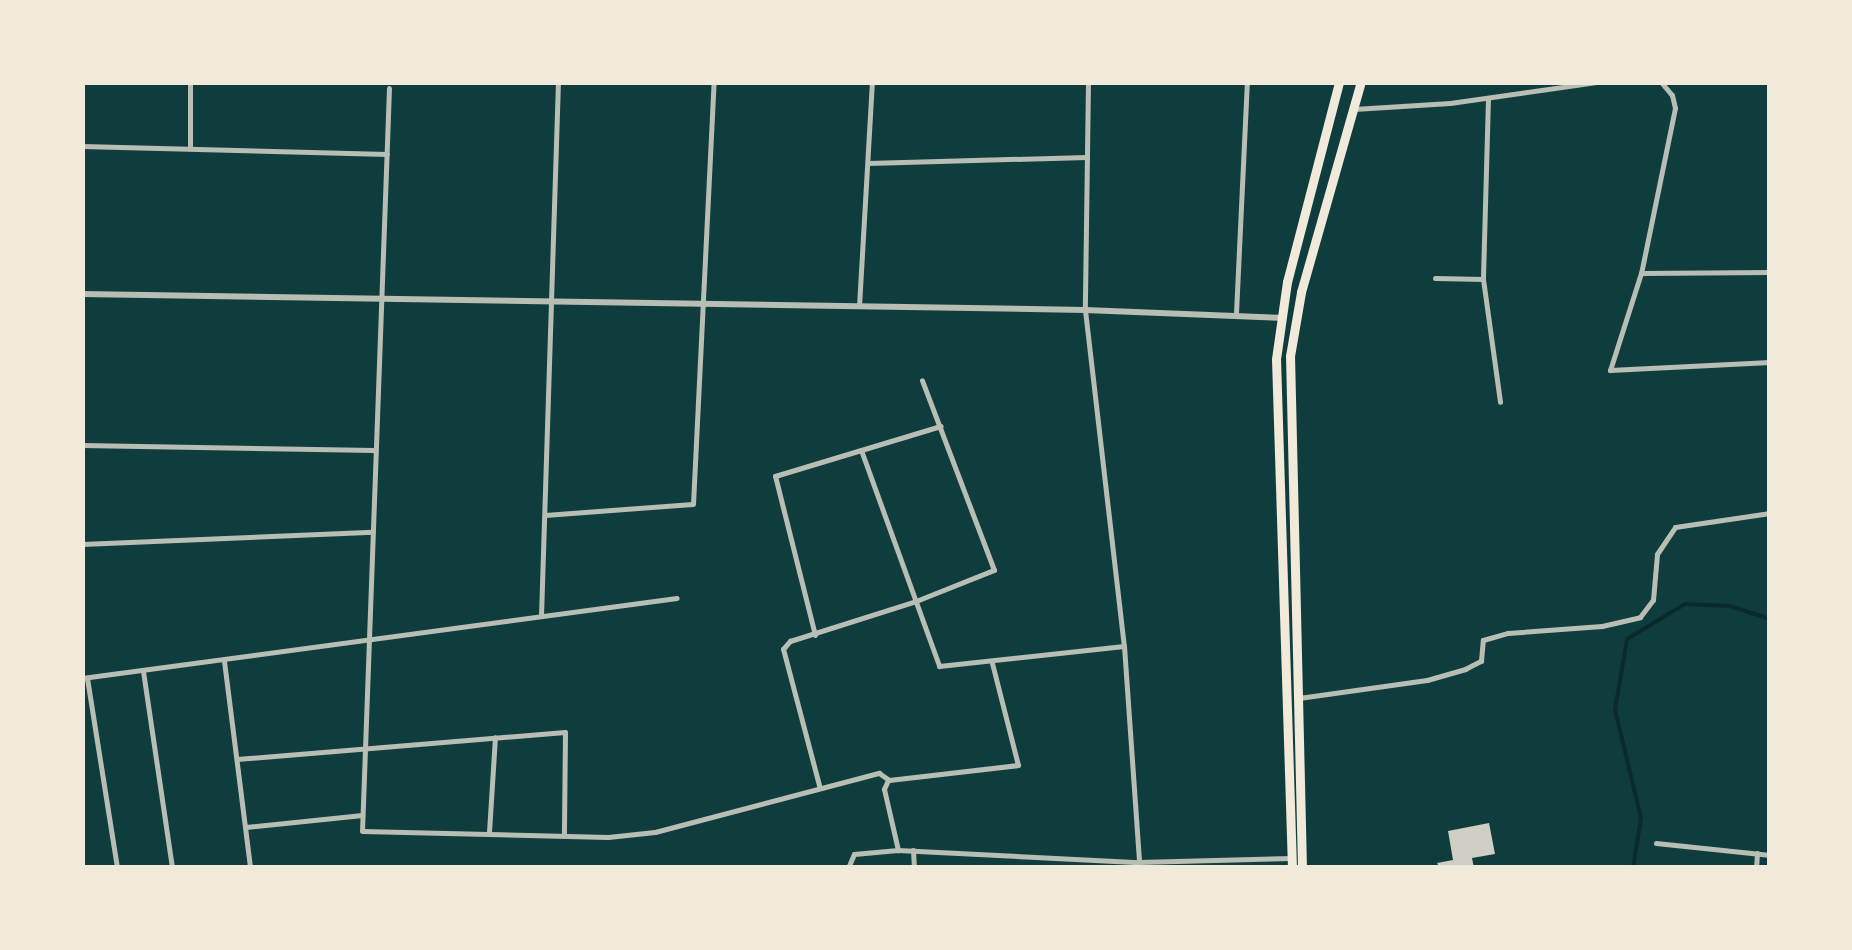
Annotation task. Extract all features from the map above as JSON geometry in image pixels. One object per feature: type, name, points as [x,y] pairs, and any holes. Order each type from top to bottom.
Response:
[{"type":"main road","points":[[1291,863],[1275,400],[1280,318],[1339,82]]},
{"type":"main road","points":[[1302,868],[1289,378],[1304,281],[1361,82]]},
{"type":"main road","points":[[1282,613],[1294,613]]},
{"type":"street","points":[[190,82],[190,147]]},
{"type":"street","points":[[542,616],[558,82]]},
{"type":"street","points":[[545,515],[693,504],[714,82]]},
{"type":"street","points":[[859,306],[872,82]]},
{"type":"street","points":[[1088,82],[1085,310],[1124,646],[1139,862]]},
{"type":"street","points":[[1236,314],[1247,82]]},
{"type":"street","points":[[1354,109],[1488,98],[1596,82]]},
{"type":"street","points":[[1661,82],[1672,95],[1675,108],[1641,274],[1610,370],[1770,362]]},
{"type":"street","points":[[389,88],[362,831],[564,836],[655,832],[879,772],[888,780],[1018,765],[992,663]]},
{"type":"street","points":[[1488,98],[1482,278],[1500,402]]},
{"type":"street","points":[[82,146],[386,154]]},
{"type":"street","points":[[868,163],[1087,157]]},
{"type":"street","points":[[1641,274],[1770,272]]},
{"type":"street","points":[[1435,278],[1482,278]]},
{"type":"street","points":[[82,294],[1085,310],[1280,318]]},
{"type":"street","points":[[819,785],[782,649],[790,641],[916,602],[994,570],[922,380]]},
{"type":"street","points":[[816,636],[775,476],[941,426]]},
{"type":"street","points":[[82,444],[376,450]]},
{"type":"street","points":[[862,450],[939,666],[1124,646]]},
{"type":"street","points":[[1296,698],[1427,680],[1465,669],[1481,661],[1483,640],[1508,633],[1602,626],[1640,616],[1653,600],[1657,554],[1674,527],[1770,514]]},
{"type":"street","points":[[82,544],[373,532]]},
{"type":"street","points":[[117,868],[85,678],[676,598]]},
{"type":"street","points":[[224,661],[250,868]]},
{"type":"street","points":[[142,671],[172,868]]},
{"type":"street","points":[[237,759],[565,732],[564,836]]},
{"type":"street","points":[[490,832],[495,737]]},
{"type":"street","points":[[888,780],[884,789],[898,850]]},
{"type":"street","points":[[246,827],[362,816]]},
{"type":"street","points":[[1656,843],[1770,854]]},
{"type":"street","points":[[848,868],[854,854],[898,850],[1139,862],[1291,863]]},
{"type":"street","points":[[912,850],[914,868]]},
{"type":"street","points":[[1756,868],[1757,853]]},
{"type":"building","points":[[1489,823],[1495,854],[1472,858],[1474,868],[1440,868],[1437,863],[1453,860],[1448,831]]},
{"type":"waterway","points":[[1633,868],[1641,818],[1615,710],[1627,639],[1685,604],[1730,606],[1770,619]]}]
